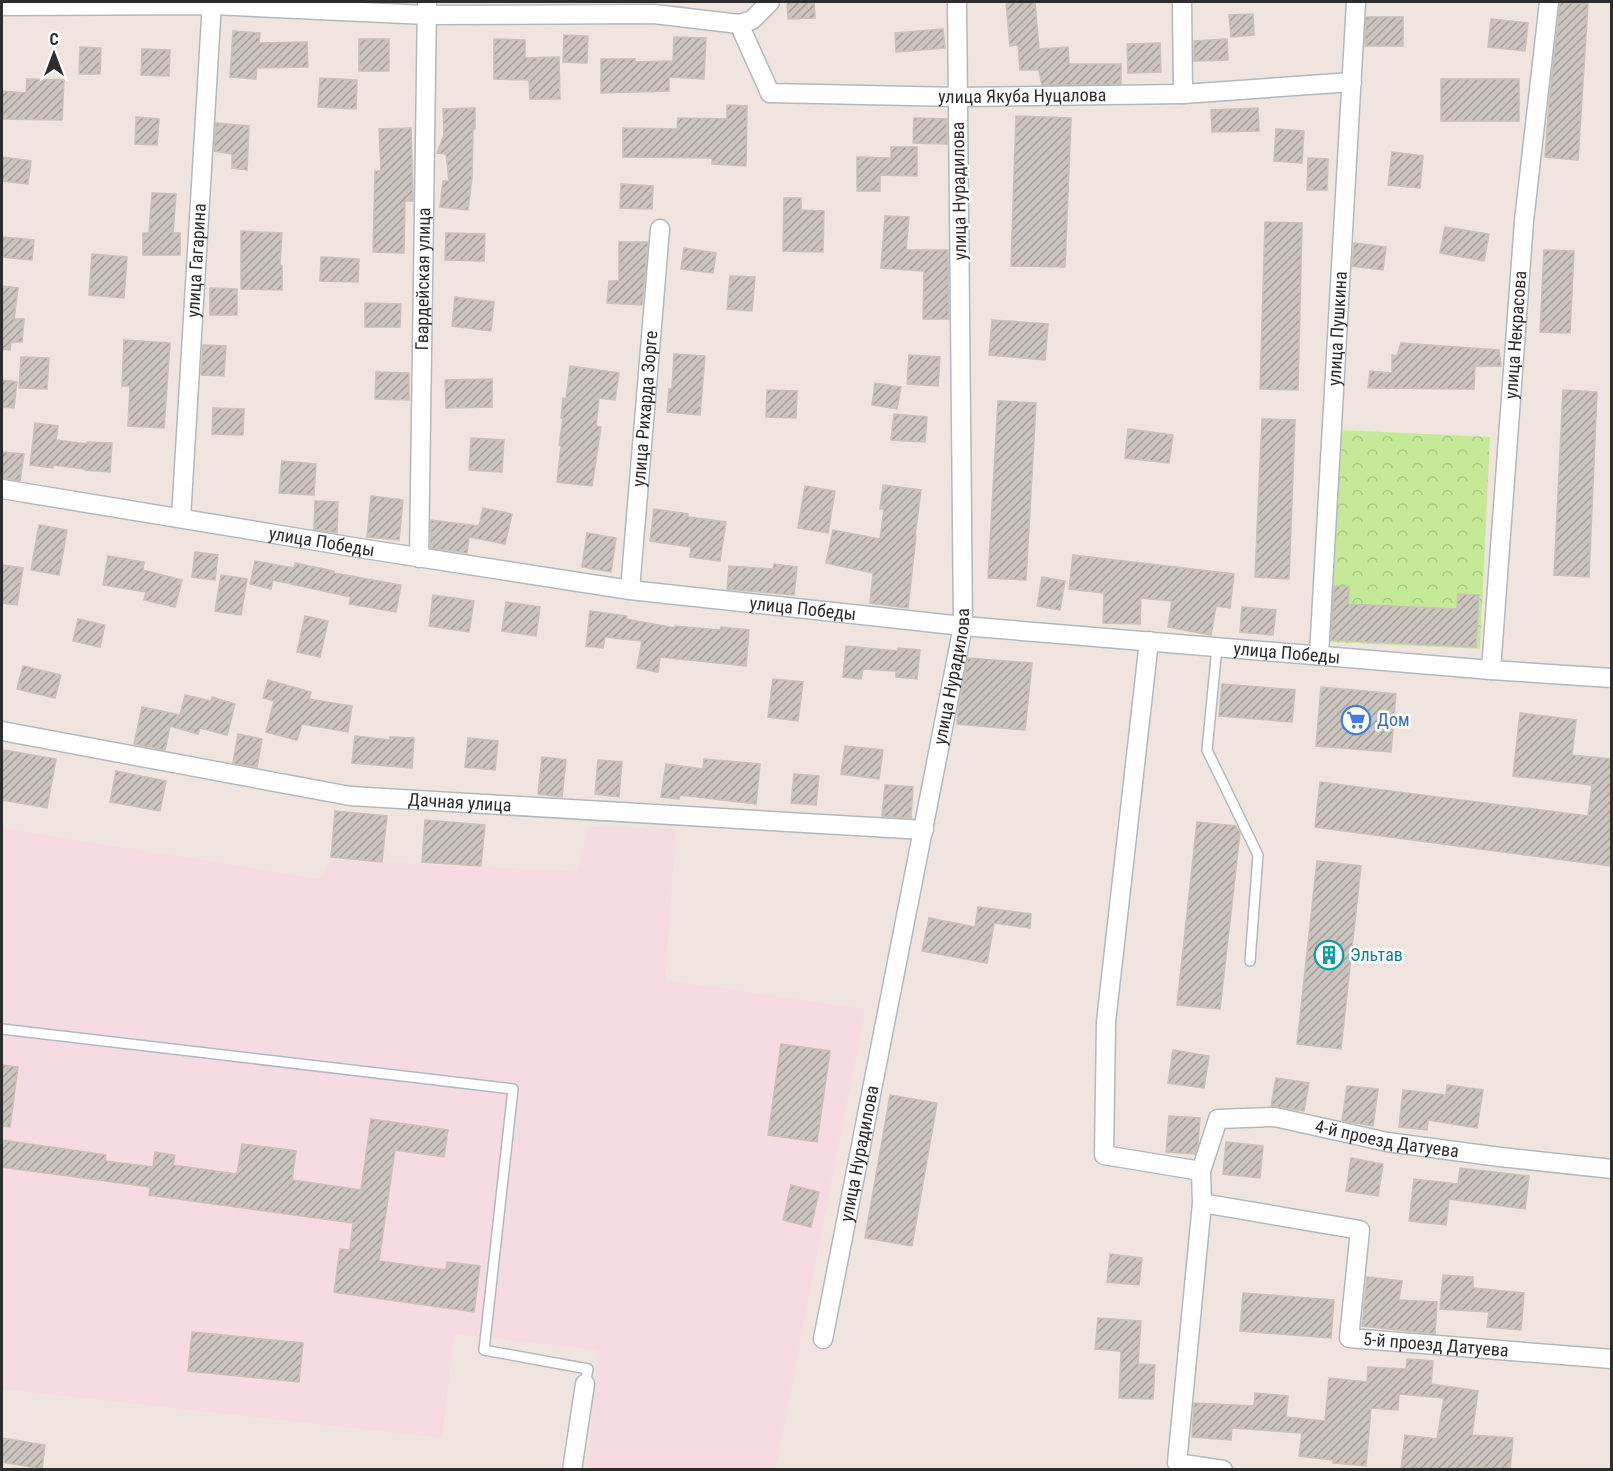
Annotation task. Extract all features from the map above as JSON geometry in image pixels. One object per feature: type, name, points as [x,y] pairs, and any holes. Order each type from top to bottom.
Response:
[{"type":"street","points":[[2,6],[212,3],[427,8],[653,8],[739,24],[752,20],[770,2]]},
{"type":"street","name":"улица Нурадилова","points":[[823,1339],[963,626],[957,2]]},
{"type":"street","points":[[1182,2],[1183,94]]},
{"type":"street","name":"улица Пушкина","points":[[1319,655],[1356,2]]},
{"type":"street","name":"улица Некрасова","points":[[1491,670],[1524,221],[1549,2]]},
{"type":"street","name":"улица Гагарина","points":[[181,518],[212,3]]},
{"type":"street","name":"Гвардейская улица","points":[[419,558],[427,8]]},
{"type":"street","name":"улица Якуба Нуцалова","points":[[739,24],[770,93],[958,97],[1183,94],[1352,82]]},
{"type":"street","name":"улица Рихарда Зорге","points":[[630,590],[660,229]]},
{"type":"street","name":"улица Победы","points":[[2,489],[419,558],[630,590],[963,626],[1611,678]]},
{"type":"street","points":[[1149,641],[1106,1022],[1104,1155],[1201,1170],[1202,1203],[1178,1463],[1222,1470]]},
{"type":"street","name":"Дачная улица","points":[[2,731],[350,796],[924,830]]},
{"type":"street","name":"4-й проезд Датуева","points":[[1201,1170],[1218,1119],[1275,1117],[1387,1143],[1611,1169]]},
{"type":"street","name":"5-й проезд Датуева","points":[[1202,1203],[1360,1230],[1349,1338],[1611,1359]]},
{"type":"street","points":[[572,1470],[585,1384]]},
{"type":"lane","points":[[1217,647],[1207,750],[1258,855],[1250,962]]},
{"type":"lane","points":[[2,1029],[513,1089],[484,1350],[588,1369],[585,1384]]},
{"type":"shaded area","points":[[588,827],[676,828],[665,980],[865,1009],[775,1469],[588,1469],[598,1350],[454,1334],[442,1438],[2,1389],[2,828],[320,879],[331,860],[577,871]]},
{"type":"green space","points":[[1340,430],[1490,437],[1480,649],[1330,642]]},
{"type":"building","points":[[787,2],[814,2],[815,18],[788,19]]},
{"type":"building","points":[[1006,2],[1035,2],[1039,49],[1068,47],[1069,64],[1121,64],[1121,84],[1042,85],[1039,70],[1020,70],[1018,45],[1010,46]]},
{"type":"building","points":[[1560,2],[1588,4],[1578,160],[1545,157]]},
{"type":"building","points":[[1253,14],[1254,35],[1231,37],[1229,15]]},
{"type":"building","points":[[1366,17],[1403,17],[1403,46],[1365,46]]},
{"type":"building","points":[[1491,19],[1528,23],[1525,51],[1488,47]]},
{"type":"building","points":[[943,29],[945,48],[896,52],[895,33]]},
{"type":"building","points":[[233,31],[260,33],[259,43],[307,42],[308,67],[257,68],[256,79],[230,77]]},
{"type":"building","points":[[564,35],[588,36],[587,63],[563,62]]},
{"type":"building","points":[[674,37],[706,38],[704,79],[669,77],[669,91],[601,93],[601,59],[635,59],[635,62],[673,61]]},
{"type":"building","points":[[359,39],[389,39],[389,71],[359,71]]},
{"type":"building","points":[[494,39],[525,40],[525,58],[559,57],[560,99],[530,99],[529,80],[494,79]]},
{"type":"building","points":[[1227,39],[1228,60],[1194,61],[1194,41]]},
{"type":"building","points":[[1160,43],[1161,72],[1128,73],[1127,44]]},
{"type":"building","points":[[80,47],[101,48],[100,74],[79,74]]},
{"type":"building","points":[[142,49],[170,50],[169,76],[141,75]]},
{"type":"building","points":[[320,78],[357,80],[356,109],[318,107]]},
{"type":"building","points":[[27,79],[64,80],[62,120],[2,119],[2,91],[26,93]]},
{"type":"building","points":[[1441,79],[1519,79],[1519,121],[1441,121]]},
{"type":"building","points":[[727,105],[747,106],[746,166],[712,164],[712,158],[623,157],[623,128],[677,129],[678,118],[727,119]]},
{"type":"building","points":[[475,108],[468,210],[440,207],[443,181],[449,181],[446,154],[437,153],[444,135],[443,109]]},
{"type":"building","points":[[1258,108],[1259,131],[1212,132],[1211,110]]},
{"type":"building","points":[[1016,116],[1071,118],[1065,267],[1011,266]]},
{"type":"building","points":[[136,117],[159,119],[157,145],[135,144]]},
{"type":"building","points":[[914,118],[947,119],[947,144],[913,143]]},
{"type":"building","points":[[216,123],[249,126],[247,170],[232,168],[232,154],[214,151]]},
{"type":"building","points":[[411,128],[413,201],[405,201],[404,253],[373,252],[375,171],[381,171],[379,129]]},
{"type":"building","points":[[1276,129],[1304,131],[1302,163],[1274,161]]},
{"type":"building","points":[[891,147],[917,147],[917,176],[880,175],[880,191],[857,191],[857,157],[891,158]]},
{"type":"building","points":[[1392,152],[1423,156],[1420,188],[1388,185]]},
{"type":"building","points":[[2,157],[31,161],[28,184],[2,181]]},
{"type":"building","points":[[1308,158],[1328,159],[1327,190],[1307,190]]},
{"type":"building","points":[[621,184],[653,186],[652,209],[620,208]]},
{"type":"building","points":[[152,193],[176,194],[173,233],[180,233],[180,255],[143,255],[143,233],[149,233]]},
{"type":"building","points":[[784,198],[801,198],[801,210],[824,211],[823,252],[783,251]]},
{"type":"building","points":[[885,216],[909,217],[906,250],[948,250],[949,319],[923,319],[924,271],[881,268]]},
{"type":"building","points":[[1265,222],[1302,223],[1298,390],[1260,389]]},
{"type":"building","points":[[1445,227],[1489,234],[1484,261],[1440,253]]},
{"type":"building","points":[[241,231],[282,233],[280,265],[282,266],[282,290],[241,289]]},
{"type":"building","points":[[446,233],[485,234],[484,261],[445,260]]},
{"type":"building","points":[[2,237],[34,240],[32,260],[2,257]]},
{"type":"building","points":[[619,242],[648,242],[642,305],[607,303],[609,281],[619,281]]},
{"type":"building","points":[[1354,243],[1386,247],[1383,270],[1352,266]]},
{"type":"building","points":[[684,248],[716,253],[713,273],[681,269]]},
{"type":"building","points":[[1544,250],[1574,251],[1570,333],[1540,332]]},
{"type":"building","points":[[92,254],[127,257],[124,298],[89,295]]},
{"type":"building","points":[[321,257],[359,259],[358,282],[320,281]]},
{"type":"building","points":[[730,276],[755,277],[752,311],[727,309]]},
{"type":"building","points":[[2,286],[18,288],[14,319],[24,319],[22,342],[11,342],[10,350],[2,349]]},
{"type":"building","points":[[210,288],[237,289],[237,315],[210,315]]},
{"type":"building","points":[[455,297],[494,302],[491,331],[452,326]]},
{"type":"building","points":[[365,303],[401,304],[400,327],[365,327]]},
{"type":"building","points":[[992,320],[1048,324],[1045,360],[989,355]]},
{"type":"building","points":[[124,340],[170,343],[164,428],[128,426],[130,386],[122,386]]},
{"type":"building","points":[[1401,343],[1499,350],[1501,366],[1475,366],[1474,389],[1368,388],[1370,371],[1392,373],[1392,355],[1397,356]]},
{"type":"building","points":[[203,345],[226,346],[224,376],[201,375]]},
{"type":"building","points":[[674,354],[705,356],[700,415],[667,412],[669,389],[672,389]]},
{"type":"building","points":[[909,355],[940,357],[938,386],[907,384]]},
{"type":"building","points":[[21,357],[49,358],[47,389],[19,388]]},
{"type":"building","points":[[570,366],[619,373],[615,400],[599,398],[596,426],[601,427],[592,486],[557,482],[563,398],[566,399]]},
{"type":"building","points":[[376,372],[409,373],[409,400],[375,399]]},
{"type":"building","points":[[492,379],[492,407],[446,408],[445,380]]},
{"type":"building","points":[[2,380],[17,382],[14,408],[2,407]]},
{"type":"building","points":[[875,383],[901,387],[897,409],[872,405]]},
{"type":"building","points":[[767,390],[797,391],[796,418],[766,417]]},
{"type":"building","points":[[1563,390],[1597,392],[1589,577],[1554,575]]},
{"type":"building","points":[[998,401],[1036,403],[1026,580],[988,578]]},
{"type":"building","points":[[213,408],[244,409],[243,435],[212,434]]},
{"type":"building","points":[[894,414],[927,417],[925,442],[891,440]]},
{"type":"building","points":[[1262,419],[1295,420],[1289,579],[1255,577]]},
{"type":"building","points":[[35,423],[58,426],[56,440],[87,444],[87,442],[112,443],[110,472],[53,465],[53,468],[30,465]]},
{"type":"building","points":[[1128,429],[1173,435],[1169,463],[1125,458]]},
{"type":"building","points":[[471,438],[504,440],[502,472],[469,470]]},
{"type":"building","points":[[2,452],[24,454],[20,481],[2,478]]},
{"type":"building","points":[[282,461],[316,464],[314,495],[279,493]]},
{"type":"building","points":[[883,485],[921,490],[908,608],[870,603],[873,573],[826,563],[833,530],[880,539],[884,509],[880,509]]},
{"type":"building","points":[[805,486],[835,491],[828,533],[798,528]]},
{"type":"building","points":[[371,496],[403,500],[399,540],[367,537]]},
{"type":"building","points":[[315,501],[338,502],[337,533],[314,529]]},
{"type":"building","points":[[483,508],[512,514],[505,544],[469,537],[467,553],[430,548],[431,520],[479,526]]},
{"type":"building","points":[[654,509],[688,514],[688,517],[726,522],[720,561],[690,557],[691,547],[650,541]]},
{"type":"building","points":[[39,525],[67,530],[59,575],[31,570]]},
{"type":"building","points":[[587,533],[616,538],[611,572],[582,567]]},
{"type":"building","points":[[195,552],[218,555],[215,580],[192,577]]},
{"type":"building","points":[[1073,555],[1234,574],[1230,608],[1216,606],[1211,635],[1168,627],[1172,601],[1141,598],[1140,624],[1103,623],[1104,593],[1069,589]]},
{"type":"building","points":[[108,556],[144,562],[143,570],[182,580],[175,607],[144,600],[146,592],[103,585]]},
{"type":"building","points":[[255,561],[294,568],[295,563],[334,571],[334,573],[401,585],[396,612],[349,604],[351,597],[273,580],[271,589],[250,584]]},
{"type":"building","points":[[774,564],[797,567],[794,595],[727,589],[729,566],[773,569]]},
{"type":"building","points":[[2,565],[23,568],[17,605],[2,603]]},
{"type":"building","points":[[221,575],[247,579],[241,615],[215,611]]},
{"type":"building","points":[[1042,577],[1065,581],[1060,610],[1037,606]]},
{"type":"building","points":[[1334,586],[1349,587],[1348,604],[1457,609],[1458,594],[1479,595],[1476,647],[1331,640]]},
{"type":"building","points":[[433,595],[474,601],[469,632],[429,626]]},
{"type":"building","points":[[506,602],[540,607],[536,636],[502,631]]},
{"type":"building","points":[[1242,607],[1276,610],[1273,635],[1240,632]]},
{"type":"building","points":[[590,611],[627,616],[626,619],[675,628],[675,626],[720,630],[721,627],[749,630],[746,666],[660,657],[658,672],[637,668],[642,641],[605,637],[603,648],[586,646]]},
{"type":"building","points":[[305,616],[328,621],[320,657],[297,652]]},
{"type":"building","points":[[78,619],[105,625],[100,647],[73,641]]},
{"type":"building","points":[[846,646],[898,651],[898,648],[920,650],[917,679],[896,677],[896,671],[863,669],[861,679],[843,677]]},
{"type":"building","points":[[968,658],[1032,663],[1025,730],[957,724]]},
{"type":"building","points":[[23,666],[61,675],[55,698],[17,689]]},
{"type":"building","points":[[773,679],[803,682],[798,721],[768,717]]},
{"type":"building","points":[[268,680],[311,692],[309,699],[352,706],[348,732],[302,724],[297,740],[266,732],[274,701],[263,698]]},
{"type":"building","points":[[1222,684],[1295,690],[1292,722],[1219,716]]},
{"type":"building","name":"Дом","points":[[1321,687],[1396,694],[1391,752],[1316,746]]},
{"type":"building","points":[[185,695],[211,701],[212,697],[235,704],[227,735],[200,728],[198,734],[170,726],[165,750],[134,744],[142,707],[180,715]]},
{"type":"building","points":[[1520,713],[1576,720],[1572,755],[1611,759],[1610,866],[1315,827],[1320,782],[1588,816],[1592,785],[1513,776]]},
{"type":"building","points":[[238,734],[262,739],[257,767],[233,763]]},
{"type":"building","points":[[355,736],[390,740],[390,737],[414,738],[412,768],[352,763]]},
{"type":"building","points":[[468,738],[498,741],[495,770],[465,767]]},
{"type":"building","points":[[845,746],[883,750],[879,779],[841,774]]},
{"type":"building","points":[[4,750],[56,759],[47,808],[2,800]]},
{"type":"building","points":[[542,757],[566,760],[562,797],[538,794]]},
{"type":"building","points":[[704,759],[760,764],[756,804],[680,795],[679,799],[661,797],[666,764],[703,769]]},
{"type":"building","points":[[598,760],[622,762],[619,797],[595,794]]},
{"type":"building","points":[[116,771],[166,781],[160,811],[110,802]]},
{"type":"building","points":[[794,774],[819,776],[816,805],[791,803]]},
{"type":"building","points":[[885,785],[913,787],[911,818],[882,816]]},
{"type":"building","points":[[335,811],[387,816],[382,862],[331,857]]},
{"type":"building","points":[[425,820],[485,825],[481,866],[422,862]]},
{"type":"building","points":[[1197,822],[1236,826],[1240,833],[1220,1009],[1177,1005]]},
{"type":"building","name":"Эльтав","points":[[1317,861],[1361,866],[1341,1049],[1297,1044]]},
{"type":"building","points":[[978,907],[1031,914],[1030,928],[994,923],[987,963],[922,951],[929,918],[975,927]]},
{"type":"building","points":[[781,1044],[830,1051],[817,1142],[768,1135]]},
{"type":"building","points":[[1173,1050],[1209,1056],[1204,1088],[1168,1083]]},
{"type":"building","points":[[2,1065],[18,1067],[10,1127],[2,1126]]},
{"type":"building","points":[[1276,1078],[1309,1083],[1304,1111],[1271,1106]]},
{"type":"building","points":[[1447,1085],[1483,1090],[1477,1128],[1428,1120],[1427,1130],[1399,1127],[1403,1090],[1446,1095]]},
{"type":"building","points":[[1347,1086],[1378,1089],[1373,1126],[1342,1121]]},
{"type":"building","points":[[890,1095],[937,1103],[912,1246],[865,1238]]},
{"type":"building","points":[[1169,1116],[1200,1118],[1195,1154],[1166,1152]]},
{"type":"building","points":[[371,1119],[448,1130],[444,1157],[395,1150],[379,1261],[446,1270],[447,1262],[480,1266],[474,1312],[334,1292],[340,1249],[350,1250],[353,1223],[149,1195],[150,1187],[2,1167],[2,1140],[106,1155],[105,1161],[153,1167],[155,1152],[175,1155],[173,1165],[237,1174],[242,1144],[296,1151],[292,1180],[361,1190]]},
{"type":"building","points":[[1226,1142],[1263,1146],[1260,1178],[1223,1174]]},
{"type":"building","points":[[1351,1158],[1383,1164],[1378,1196],[1346,1191]]},
{"type":"building","points":[[1460,1168],[1529,1176],[1525,1209],[1449,1199],[1446,1225],[1409,1221],[1414,1179],[1458,1184]]},
{"type":"building","points":[[791,1185],[819,1192],[811,1227],[783,1220]]},
{"type":"building","points":[[1110,1254],[1142,1258],[1139,1285],[1107,1282]]},
{"type":"building","points":[[1443,1275],[1473,1277],[1473,1288],[1524,1293],[1521,1330],[1487,1327],[1489,1312],[1440,1309]]},
{"type":"building","points":[[1367,1277],[1402,1281],[1399,1300],[1437,1302],[1435,1334],[1362,1326]]},
{"type":"building","points":[[1243,1293],[1334,1300],[1331,1338],[1240,1331]]},
{"type":"building","points":[[1098,1318],[1141,1321],[1138,1364],[1155,1365],[1153,1399],[1119,1398],[1121,1351],[1095,1349]]},
{"type":"building","points":[[192,1332],[303,1343],[299,1382],[188,1371]]},
{"type":"building","points":[[1407,1359],[1433,1361],[1431,1384],[1478,1391],[1472,1435],[1513,1438],[1510,1470],[1472,1467],[1472,1470],[1401,1470],[1405,1435],[1437,1439],[1444,1398],[1399,1394],[1398,1410],[1371,1408],[1366,1466],[1333,1463],[1333,1460],[1299,1456],[1302,1433],[1232,1428],[1231,1440],[1192,1437],[1194,1403],[1254,1406],[1255,1393],[1288,1396],[1286,1417],[1325,1421],[1329,1378],[1367,1382],[1368,1367],[1406,1369]]},
{"type":"building","points":[[2,1438],[45,1445],[42,1469],[2,1462]]},
{"type":"place","name":"Дом","points":[[1356,720]]},
{"type":"place","name":"Эльтав","points":[[1329,955]]}]
